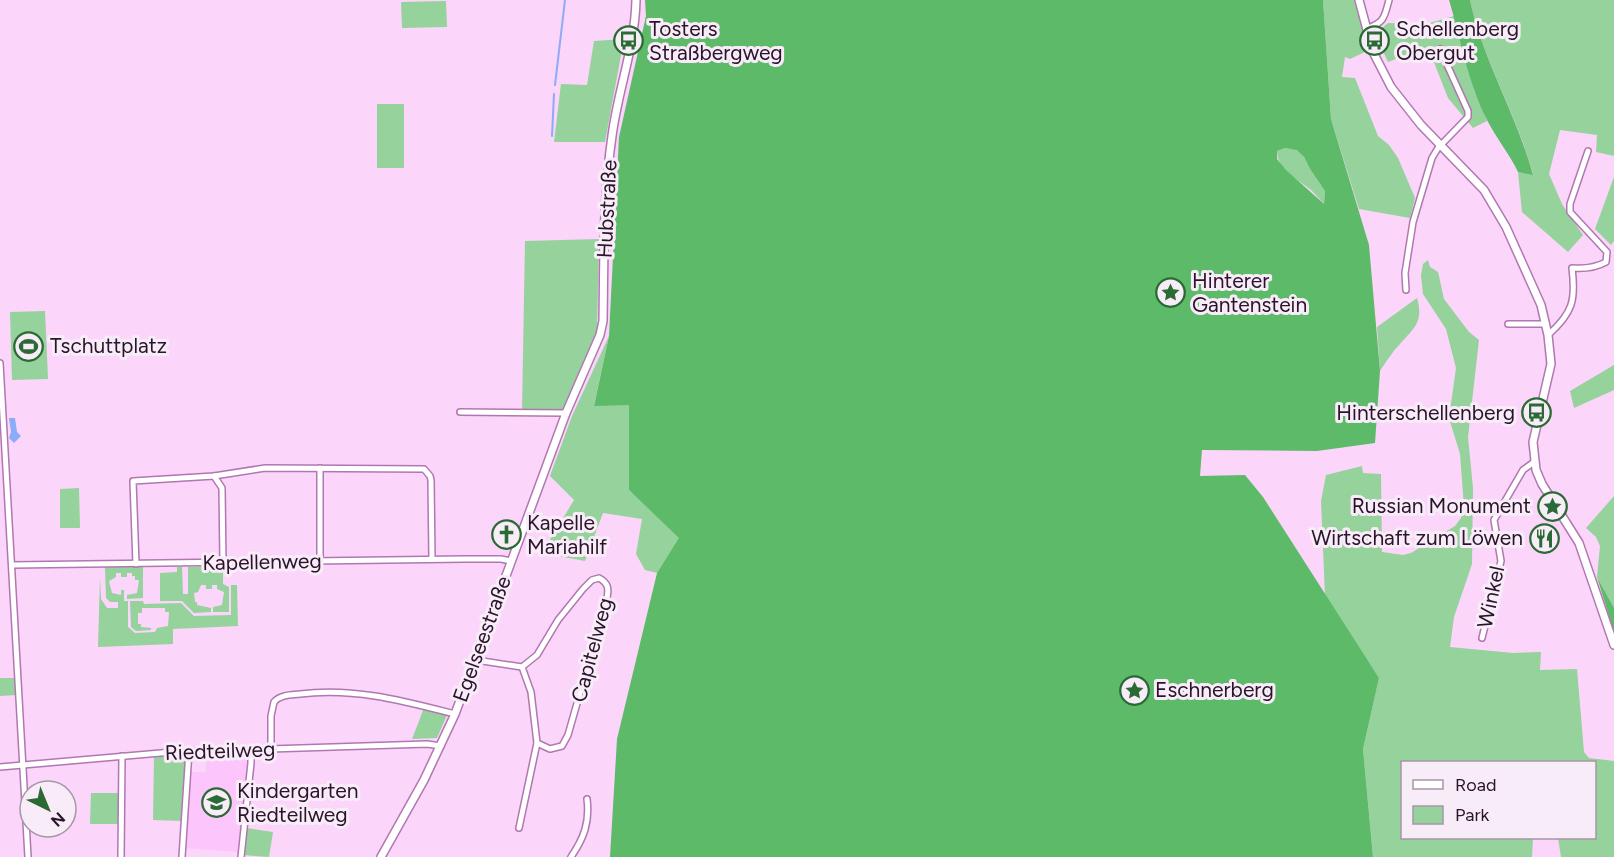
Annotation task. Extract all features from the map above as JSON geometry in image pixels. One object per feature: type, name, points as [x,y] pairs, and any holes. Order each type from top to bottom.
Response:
[{"type":"street","name":"Hubstraße","points":[[566,413],[600,335],[603,321],[607,175],[614,119],[633,34],[636,0]]},
{"type":"street","points":[[1359,0],[1373,52],[1390,87],[1440,146],[1476,181],[1492,203],[1520,257],[1546,324],[1548,335],[1550,372],[1533,442],[1534,462],[1542,484],[1579,543],[1614,645]]},
{"type":"street","points":[[1366,29],[1380,24],[1389,0]]},
{"type":"street","points":[[1406,290],[1405,273],[1413,222],[1432,158],[1440,146],[1468,117],[1468,111],[1440,49]]},
{"type":"street","points":[[1548,335],[1566,318],[1571,309],[1574,296],[1572,268],[1600,266],[1606,262],[1608,257],[1607,252],[1570,212],[1570,204],[1588,151]]},
{"type":"street","points":[[1508,324],[1546,324]]},
{"type":"street","points":[[0,363],[3,449],[12,565],[28,857]]},
{"type":"street","points":[[460,412],[566,413]]},
{"type":"street","name":"Egelseestraße","points":[[381,857],[441,746],[455,714],[566,413]]},
{"type":"street","name":"Winkel","points":[[1482,638],[1501,561],[1494,520],[1523,470],[1534,462]]},
{"type":"street","points":[[136,564],[133,481],[214,476],[265,468],[424,469],[431,480],[432,560]]},
{"type":"street","points":[[320,468],[320,561]]},
{"type":"street","points":[[214,476],[222,488],[223,563]]},
{"type":"street","name":"Kapellenweg","points":[[12,565],[501,558],[511,561]]},
{"type":"street","name":"Capitelweg","points":[[522,667],[537,655],[558,620],[583,589],[592,580],[599,578],[606,582],[609,588],[607,598],[568,735],[562,746],[554,749],[537,743]]},
{"type":"street","points":[[476,660],[522,667],[531,692],[537,743],[519,828]]},
{"type":"street","points":[[271,749],[271,716],[274,702],[281,696],[325,692],[357,693],[401,700],[455,714]]},
{"type":"street","name":"Riedteilweg","points":[[0,767],[189,751],[427,744],[441,746]]},
{"type":"street","points":[[241,857],[251,750]]},
{"type":"street","points":[[182,857],[189,751]]},
{"type":"street","points":[[121,857],[122,756]]},
{"type":"street","points":[[571,857],[586,831],[587,799]]},
{"type":"shaded area","name":"Kindergarten Riedteilweg","points":[[205,755],[243,756],[249,762],[238,852],[184,848],[190,772],[206,772]]},
{"type":"green space","points":[[645,0],[1323,0],[1331,119],[1369,245],[1380,371],[1375,443],[1317,451],[1202,450],[1200,476],[1245,475],[1263,497],[1379,678],[1363,749],[1373,857],[610,857],[617,739],[657,573],[679,538],[629,490],[629,405],[594,406],[609,336],[619,137],[646,16]],"holes":[[[1285,148],[1297,150],[1304,157],[1325,191],[1324,204],[1277,159],[1277,151]]]},
{"type":"green space","points":[[1323,0],[1354,0],[1369,50],[1350,59],[1345,57],[1342,77],[1355,78],[1378,136],[1389,145],[1398,158],[1415,198],[1410,218],[1359,209],[1331,119]]},
{"type":"green space","points":[[1449,0],[1470,0],[1483,45],[1533,175],[1518,172],[1480,106]]},
{"type":"green space","points":[[1470,0],[1614,0],[1614,156],[1596,152],[1597,135],[1560,130],[1549,174],[1562,204],[1583,235],[1568,252],[1522,212],[1518,172],[1533,174],[1483,44]]},
{"type":"green space","points":[[446,1],[447,27],[402,28],[401,2]]},
{"type":"green space","points":[[1454,16],[1474,90],[1487,121],[1473,128],[1448,98],[1428,47],[1388,62],[1375,34],[1388,23],[1426,24]]},
{"type":"green space","points":[[624,39],[605,142],[554,142],[561,84],[587,85],[594,41]]},
{"type":"green space","points":[[377,104],[404,104],[404,168],[377,168]]},
{"type":"green space","points":[[1285,148],[1297,149],[1304,157],[1325,191],[1324,204],[1280,164],[1277,151]]},
{"type":"green space","points":[[1614,177],[1614,241],[1611,245],[1595,229]]},
{"type":"green space","points":[[599,239],[597,330],[561,413],[522,413],[525,241]]},
{"type":"green space","points":[[1428,260],[1430,267],[1438,272],[1444,299],[1469,332],[1479,340],[1468,437],[1473,488],[1472,564],[1454,617],[1450,647],[1513,653],[1541,652],[1540,670],[1577,669],[1584,752],[1589,758],[1614,761],[1614,857],[1561,857],[1558,839],[1596,839],[1596,761],[1401,761],[1401,839],[1533,839],[1532,857],[1373,857],[1363,749],[1379,678],[1325,596],[1321,501],[1326,475],[1362,466],[1363,473],[1381,474],[1382,552],[1403,555],[1411,553],[1455,526],[1461,518],[1464,507],[1460,454],[1449,418],[1456,368],[1446,329],[1423,294],[1421,275],[1423,264]]},
{"type":"green space","points":[[1417,298],[1419,313],[1416,324],[1380,371],[1377,327]]},
{"type":"green space","name":"Tschuttplatz","points":[[45,311],[48,379],[12,380],[10,312]]},
{"type":"green space","points":[[609,336],[594,405],[629,404],[629,490],[680,538],[657,573],[645,570],[636,554],[642,519],[603,513],[585,561],[542,553],[574,500],[550,476],[572,416]]},
{"type":"green space","points":[[1614,365],[1614,390],[1574,408],[1570,391]]},
{"type":"green space","points":[[79,488],[80,528],[60,528],[60,489]]},
{"type":"green space","points":[[1614,496],[1614,608],[1597,577],[1600,546],[1596,537],[1586,528]]},
{"type":"green space","points":[[223,566],[223,584],[229,587],[229,612],[213,612],[213,607],[222,605],[224,592],[217,589],[217,585],[212,585],[212,589],[206,589],[206,585],[201,585],[198,592],[194,593],[197,605],[211,608],[211,612],[194,613],[182,601],[160,601],[160,573],[177,572],[177,567],[182,567],[183,594],[188,594],[188,567]]},
{"type":"green space","points":[[105,567],[143,567],[143,598],[127,599],[127,595],[137,593],[139,580],[135,580],[132,573],[127,573],[127,577],[121,577],[121,573],[116,573],[116,577],[109,581],[112,593],[121,595],[121,590],[124,590],[124,601],[128,601],[128,627],[135,633],[155,632],[157,628],[168,626],[169,612],[165,612],[165,608],[142,608],[142,613],[138,613],[138,624],[141,624],[141,627],[151,628],[151,630],[136,631],[131,627],[130,601],[143,601],[144,604],[181,603],[194,616],[231,615],[231,585],[237,585],[238,626],[173,629],[173,644],[98,647],[100,578],[101,599],[107,608],[118,608],[118,602],[110,602],[106,598]]},
{"type":"green space","points":[[1597,577],[1614,608],[1614,631],[1613,629]]},
{"type":"green space","points":[[0,678],[15,678],[17,695],[0,696]]},
{"type":"green space","points":[[424,708],[447,715],[437,738],[412,739]]},
{"type":"green space","points":[[183,755],[186,760],[182,821],[153,820],[154,757]]},
{"type":"green space","points":[[91,793],[120,793],[119,824],[90,824]]},
{"type":"green space","points":[[246,828],[273,832],[269,857],[242,855]]},
{"type":"water","points":[[9,418],[15,418],[17,432],[21,436],[14,443],[9,438],[11,432]]},
{"type":"waterway","points":[[555,85],[565,0]]},
{"type":"waterway","points":[[552,136],[554,94]]},
{"type":"place","name":"Tosters Straßbergweg","points":[[628,41]]},
{"type":"place","name":"Schellenberg Obergut","points":[[1375,41]]},
{"type":"place","name":"Hinterer Gantenstein","points":[[1171,293]]},
{"type":"place","name":"Tschuttplatz","points":[[29,346]]},
{"type":"place","name":"Hinterschellenberg","points":[[1536,413]]},
{"type":"place","name":"Russian Monument","points":[[1552,506]]},
{"type":"place","name":"Kapelle Mariahilf","points":[[506,535]]},
{"type":"place","name":"Wirtschaft zum Löwen","points":[[1544,538]]},
{"type":"place","name":"Eschnerberg","points":[[1134,690]]},
{"type":"place","name":"Kindergarten Riedteilweg","points":[[216,803]]}]
